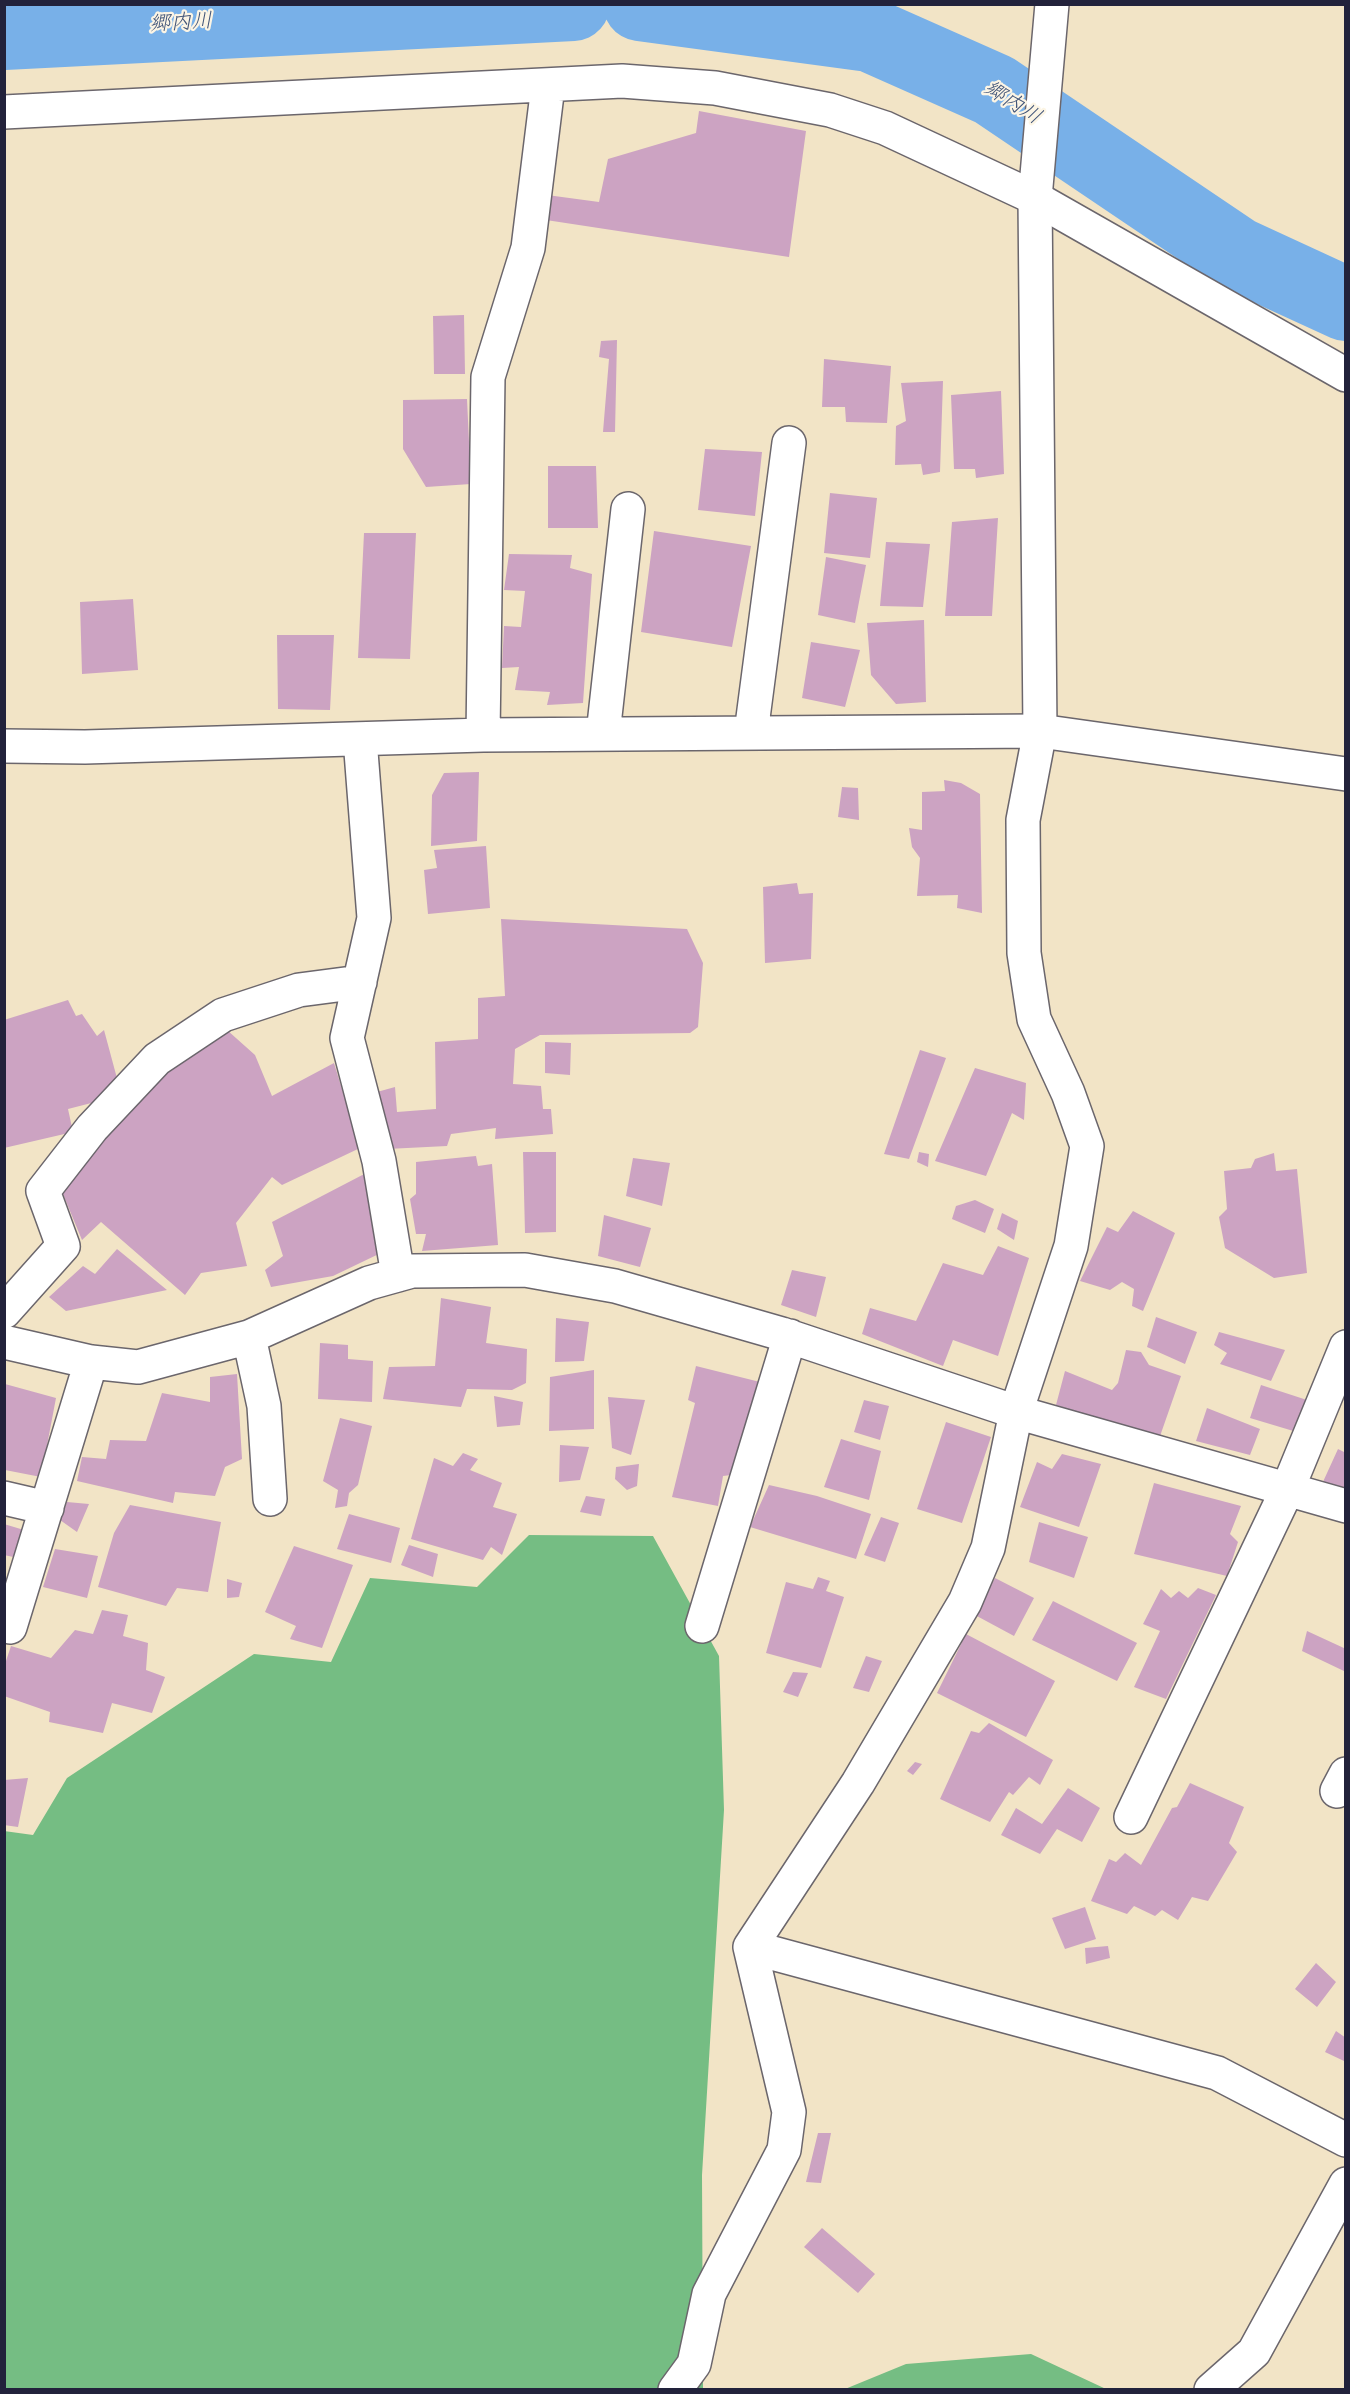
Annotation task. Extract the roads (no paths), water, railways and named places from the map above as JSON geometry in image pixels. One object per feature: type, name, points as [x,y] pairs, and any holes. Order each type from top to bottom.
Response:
[{"type":"street","points":[[675,2390],[694,2364],[709,2294],[784,2150],[789,2112],[750,1947],[858,1783],[965,1602],[988,1548],[1016,1412],[1071,1246],[1087,1146],[1068,1093],[1034,1019],[1024,953],[1023,820],[1040,731],[1035,198],[1052,7]]},
{"type":"street","points":[[4,112],[622,81],[715,88],[830,110],[885,128],[1035,198],[1346,375]]},
{"type":"street","points":[[483,735],[489,377],[528,248],[548,86]]},
{"type":"street","points":[[751,733],[789,443]]},
{"type":"street","points":[[603,734],[628,509]]},
{"type":"street","points":[[4,746],[85,747],[483,735],[1040,731],[1346,774]]},
{"type":"street","points":[[360,739],[374,918],[347,1038],[379,1161],[398,1275]]},
{"type":"street","points":[[4,1312],[63,1246],[43,1191],[92,1128],[157,1059],[223,1015],[299,990],[360,982]]},
{"type":"street","points":[[4,1342],[91,1362],[138,1366],[249,1337],[369,1283],[412,1271],[525,1270],[615,1286],[790,1336],[1016,1412],[1346,1506]]},
{"type":"street","points":[[702,1626],[790,1336]]},
{"type":"street","points":[[249,1337],[264,1406],[270,1499]]},
{"type":"street","points":[[1131,1817],[1288,1488],[1346,1347]]},
{"type":"street","points":[[10,1627],[91,1362]]},
{"type":"street","points":[[4,1498],[47,1508]]},
{"type":"street","points":[[750,1947],[1217,2073],[1346,2140]]},
{"type":"street","points":[[1211,2390],[1254,2352],[1346,2184]]},
{"type":"waterway","name":"郷内川","points":[[4,33],[573,4]]},
{"type":"waterway","name":"郷内川","points":[[640,4],[870,35],[994,90],[1237,254],[1346,304]]}]
